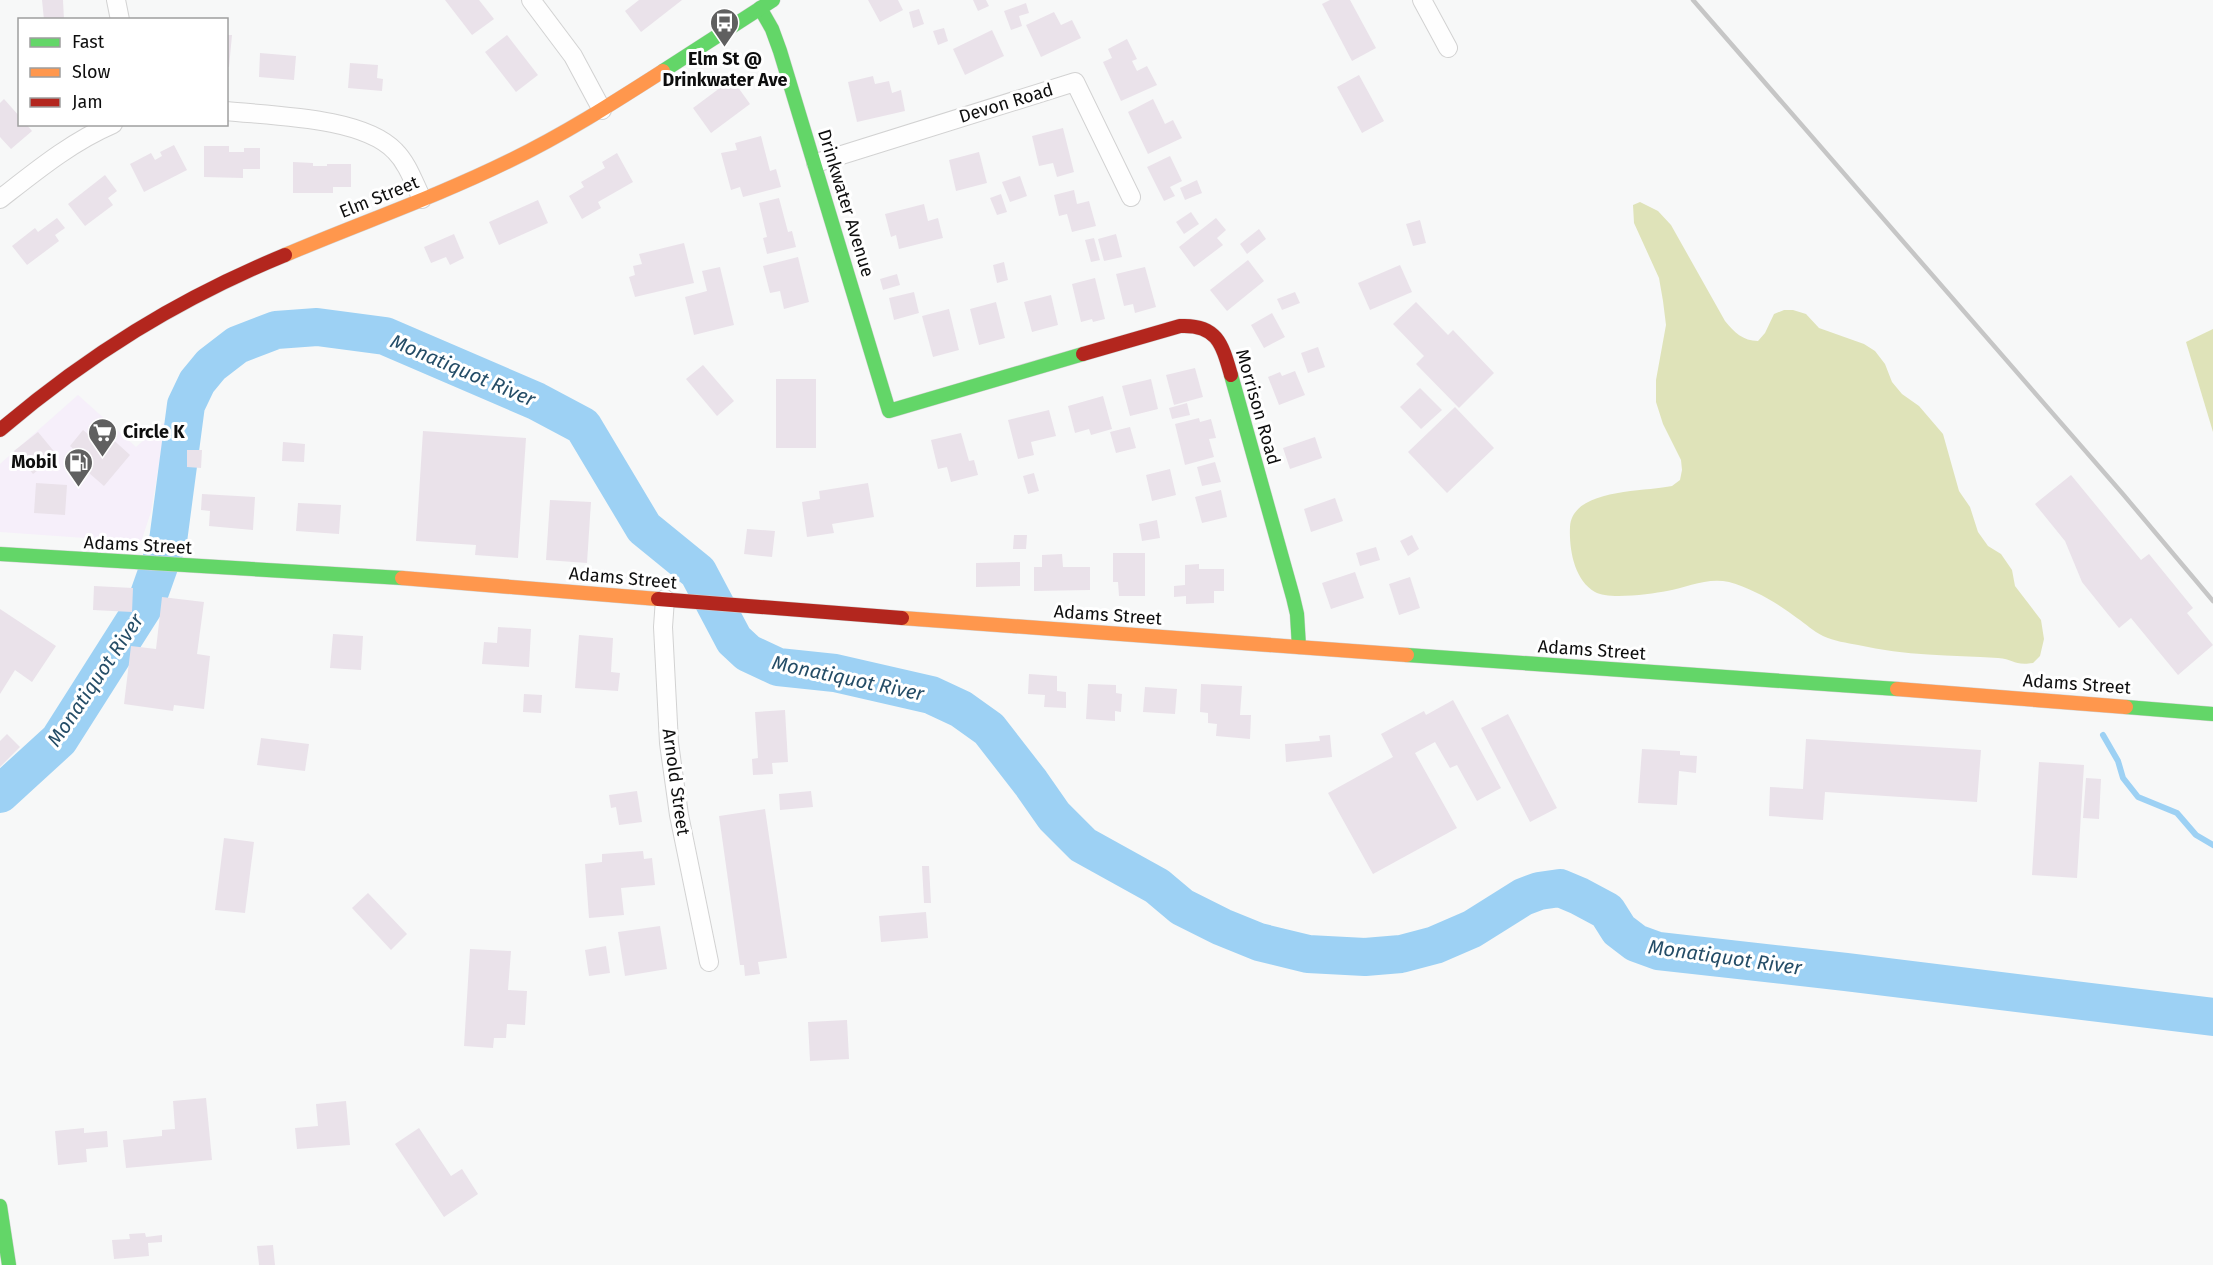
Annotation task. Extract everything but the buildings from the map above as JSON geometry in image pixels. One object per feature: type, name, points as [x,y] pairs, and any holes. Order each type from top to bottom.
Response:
[{"type":"street","points":[[116,0],[120,18]]},
{"type":"street","points":[[531,0],[573,56],[602,110]]},
{"type":"street","name":"Elm Street","points":[[0,430],[80,364],[157,316],[243,273],[509,162],[602,110],[774,0]]},
{"type":"street","points":[[1422,0],[1448,48]]},
{"type":"street","name":"Drinkwater Avenue","points":[[760,8],[780,51],[816,163],[889,411]]},
{"type":"street","name":"Devon Road","points":[[816,163],[1075,82],[1131,197]]},
{"type":"street","points":[[228,111],[333,123],[370,133],[387,144],[401,158],[422,199]]},
{"type":"street","points":[[0,199],[52,158],[109,126]]},
{"type":"street","name":"Morrison Road","points":[[889,411],[1180,326],[1200,326],[1208,329],[1215,334],[1224,351],[1293,597],[1297,614],[1299,647]]},
{"type":"street","name":"Adams Street","points":[[0,554],[324,572],[1299,647],[2003,696],[2213,714]]},
{"type":"street","name":"Arnold Street","points":[[665,599],[663,634],[669,743],[678,806],[709,962]]},
{"type":"street","points":[[0,1206],[9,1265]]},
{"type":"shaded area","name":"Mobil","points":[[78,395],[136,447],[166,421],[151,512],[141,542],[0,532],[0,464]]},
{"type":"green space","points":[[1640,202],[1658,211],[1671,225],[1725,321],[1739,335],[1758,341],[1765,333],[1774,314],[1784,310],[1793,310],[1806,314],[1819,328],[1864,344],[1875,351],[1885,364],[1892,382],[1902,394],[1919,406],[1943,434],[1959,491],[1970,507],[1978,532],[1988,546],[2001,554],[2012,570],[2015,586],[2041,620],[2044,639],[2040,656],[2033,663],[2022,664],[1998,658],[1893,651],[1836,641],[1819,634],[1765,597],[1729,582],[1713,581],[1641,595],[1609,596],[1595,592],[1582,580],[1572,554],[1570,527],[1574,514],[1583,505],[1596,498],[1628,491],[1672,486],[1680,480],[1682,470],[1681,460],[1663,424],[1656,402],[1656,380],[1666,325],[1659,278],[1634,223],[1633,205]]},
{"type":"green space","points":[[2213,329],[2213,432],[2186,342]]},
{"type":"waterway","name":"Monatiquot River","points":[[0,794],[59,740],[146,603],[168,541],[186,405],[197,382],[211,365],[237,345],[276,330],[317,327],[385,336],[536,401],[583,426],[644,528],[698,572],[734,640],[748,653],[778,667],[835,673],[931,695],[961,709],[989,729],[1054,816],[1083,845],[1157,886],[1182,907],[1259,942],[1308,954],[1365,957],[1401,954],[1435,945],[1472,929],[1523,897],[1539,891],[1560,888],[1607,911],[1619,930],[1636,943],[1658,951],[2213,1017]]},
{"type":"waterway","points":[[2103,735],[2118,761],[2123,778],[2138,797],[2177,813],[2196,835],[2213,845]]},
{"type":"railway","points":[[1693,0],[2122,493],[2213,601]]},
{"type":"traffic: fast","points":[[663,71],[773,0]]},
{"type":"traffic: fast","points":[[760,8],[772,29],[780,51],[889,411],[1083,354]]},
{"type":"traffic: fast","points":[[1231,375],[1293,597],[1297,614],[1299,647]]},
{"type":"traffic: fast","points":[[0,554],[402,578]]},
{"type":"traffic: fast","points":[[1407,655],[1897,689]]},
{"type":"traffic: fast","points":[[2126,707],[2213,714]]},
{"type":"traffic: fast","points":[[0,1206],[9,1265]]},
{"type":"traffic: slow","points":[[285,255],[426,198],[509,161],[568,130],[663,71]]},
{"type":"traffic: slow","points":[[402,578],[658,599]]},
{"type":"traffic: slow","points":[[902,618],[1407,655]]},
{"type":"traffic: slow","points":[[1897,689],[2126,707]]},
{"type":"traffic: jam","points":[[0,430],[67,377],[135,331],[208,290],[285,255]]},
{"type":"traffic: jam","points":[[1083,354],[1180,326],[1192,326],[1202,328],[1216,338],[1221,345],[1231,375]]},
{"type":"traffic: jam","points":[[658,599],[902,618]]},
{"type":"place","name":"Elm St @ Drinkwater Ave","points":[[725,48]]},
{"type":"place","name":"Circle K","points":[[102,458]]},
{"type":"place","name":"Mobil","points":[[78,488]]}]
